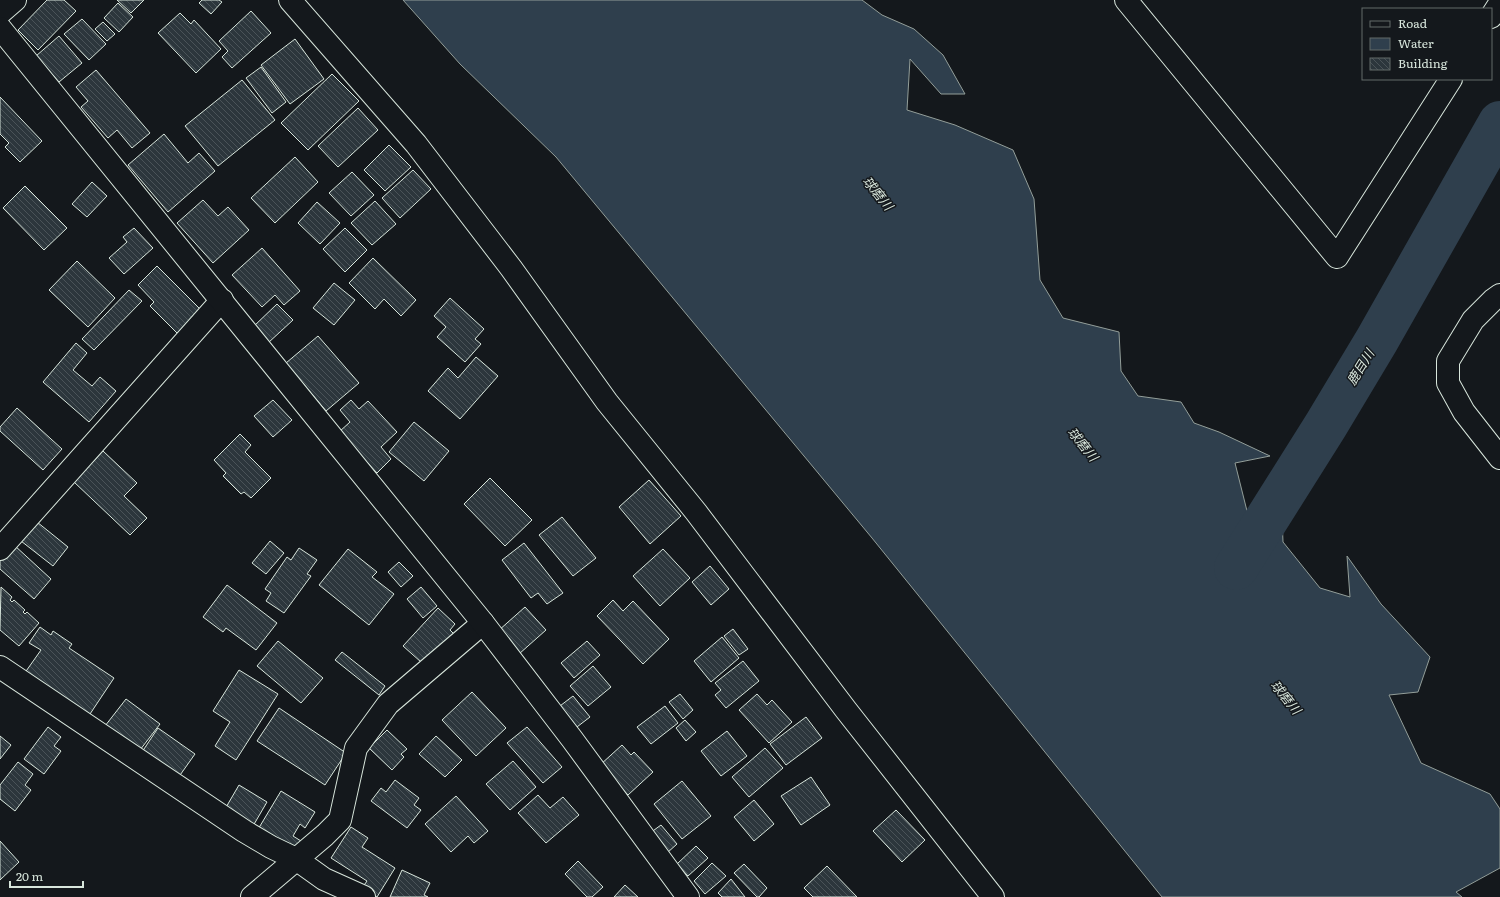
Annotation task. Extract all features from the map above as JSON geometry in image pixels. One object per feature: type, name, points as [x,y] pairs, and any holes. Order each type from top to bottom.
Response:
[{"type":"street","points":[[0,13],[15,0]]},
{"type":"street","points":[[290,0],[416,144],[511,268],[607,402],[696,512],[846,710],[993,897]]},
{"type":"street","points":[[1126,0],[1337,257],[1450,80]]},
{"type":"street","points":[[1492,15],[1500,3]]},
{"type":"street","points":[[0,28],[483,623],[572,739],[688,897]]},
{"type":"street","points":[[1500,295],[1473,320],[1448,361],[1448,383],[1464,412],[1500,458]]},
{"type":"street","points":[[0,548],[222,300]]},
{"type":"street","points":[[252,897],[296,858],[325,835],[340,820],[356,748],[388,704],[483,623]]},
{"type":"street","points":[[0,667],[244,832],[271,847],[296,858],[324,879],[364,897]]},
{"type":"water","name":"球磨川","points":[[403,0],[862,0],[882,15],[914,29],[943,55],[965,94],[941,94],[910,59],[907,110],[955,125],[1013,150],[1034,199],[1040,280],[1063,318],[1119,332],[1121,371],[1138,396],[1181,402],[1194,423],[1219,432],[1270,456],[1235,463],[1248,515],[1282,517],[1283,542],[1320,588],[1350,597],[1347,556],[1381,604],[1430,657],[1418,692],[1389,695],[1421,763],[1490,794],[1500,809],[1500,868],[1456,892],[1462,897],[1162,897],[872,538],[556,157],[460,64]]},
{"type":"building","points":[[47,0],[64,0],[76,11],[38,50],[18,30]]},
{"type":"building","points":[[117,0],[144,0],[131,13]]},
{"type":"building","points":[[202,0],[219,0],[222,2],[211,14],[199,3]]},
{"type":"building","points":[[118,3],[133,17],[119,32],[104,18]]},
{"type":"building","points":[[251,11],[271,33],[232,68],[222,57],[228,51],[219,41]]},
{"type":"building","points":[[180,13],[191,24],[194,20],[221,49],[196,73],[158,33]]},
{"type":"building","points":[[82,19],[106,44],[89,60],[64,34]]},
{"type":"building","points":[[103,22],[115,34],[107,41],[95,29]]},
{"type":"building","points":[[59,36],[82,63],[59,82],[36,56]]},
{"type":"building","points":[[295,39],[324,79],[290,104],[261,65]]},
{"type":"building","points":[[261,67],[286,102],[272,113],[246,78]]},
{"type":"building","points":[[96,70],[150,133],[132,148],[117,130],[108,138],[81,107],[88,101],[76,87]]},
{"type":"building","points":[[332,74],[359,101],[308,150],[281,123]]},
{"type":"building","points":[[242,80],[275,120],[218,166],[185,126]]},
{"type":"building","points":[[0,97],[42,141],[20,162],[5,147],[9,143],[0,134]]},
{"type":"building","points":[[358,108],[378,130],[338,167],[318,146]]},
{"type":"building","points":[[164,134],[188,163],[199,153],[215,171],[168,212],[128,165]]},
{"type":"building","points":[[389,145],[411,167],[385,191],[364,170]]},
{"type":"building","points":[[295,157],[318,182],[275,223],[251,198]]},
{"type":"building","points":[[413,170],[431,189],[400,218],[382,198]]},
{"type":"building","points":[[352,172],[374,195],[351,216],[329,193]]},
{"type":"building","points":[[92,182],[107,196],[87,217],[72,204]]},
{"type":"building","points":[[25,186],[67,228],[44,250],[3,208]]},
{"type":"building","points":[[203,200],[218,216],[228,207],[249,230],[213,263],[177,223]]},
{"type":"building","points":[[375,201],[396,224],[372,245],[351,223]]},
{"type":"building","points":[[317,202],[340,223],[320,244],[298,223]]},
{"type":"building","points":[[134,228],[153,248],[124,274],[109,258],[127,242],[123,237]]},
{"type":"building","points":[[345,228],[367,250],[345,272],[323,249]]},
{"type":"building","points":[[262,248],[300,291],[284,305],[275,295],[262,307],[232,275]]},
{"type":"building","points":[[373,258],[416,300],[401,316],[384,299],[375,309],[349,283]]},
{"type":"building","points":[[77,261],[115,298],[88,327],[49,290]]},
{"type":"building","points":[[157,266],[201,310],[177,333],[150,306],[154,302],[138,285]]},
{"type":"building","points":[[334,283],[355,300],[334,325],[313,308]]},
{"type":"building","points":[[129,290],[142,301],[94,350],[82,339]]},
{"type":"building","points":[[450,298],[484,329],[475,339],[481,344],[465,362],[437,337],[446,327],[434,316]]},
{"type":"building","points":[[277,304],[293,320],[268,343],[253,327]]},
{"type":"building","points":[[318,336],[359,383],[326,411],[286,363]]},
{"type":"building","points":[[76,343],[87,353],[73,370],[92,386],[100,377],[116,391],[89,422],[43,382]]},
{"type":"building","points":[[476,357],[498,376],[460,419],[428,391],[448,368],[458,378]]},
{"type":"building","points":[[273,400],[292,420],[273,437],[254,416]]},
{"type":"building","points":[[351,400],[359,409],[368,401],[397,432],[381,447],[391,459],[377,473],[339,432],[350,422],[340,410]]},
{"type":"building","points":[[17,408],[62,449],[43,470],[0,431],[0,427]]},
{"type":"building","points":[[414,422],[449,451],[424,481],[389,452]]},
{"type":"building","points":[[240,434],[251,445],[245,452],[271,478],[251,498],[244,492],[241,494],[223,476],[226,473],[214,460]]},
{"type":"building","points":[[103,451],[137,483],[124,496],[147,518],[130,535],[74,482]]},
{"type":"building","points":[[490,478],[532,520],[505,546],[464,504]]},
{"type":"building","points":[[649,480],[681,516],[650,544],[619,507]]},
{"type":"building","points":[[562,517],[596,558],[573,576],[539,535]]},
{"type":"building","points":[[37,522],[68,547],[53,566],[21,541]]},
{"type":"building","points":[[270,541],[284,553],[266,574],[252,563]]},
{"type":"building","points":[[524,543],[563,593],[547,604],[538,593],[531,598],[502,560]]},
{"type":"building","points":[[14,545],[51,579],[34,599],[0,569],[0,561]]},
{"type":"building","points":[[299,548],[317,560],[307,574],[311,576],[284,613],[266,601],[271,593],[265,589],[287,557],[291,560]]},
{"type":"building","points":[[348,549],[377,572],[372,577],[394,594],[369,625],[319,585]]},
{"type":"building","points":[[663,549],[690,578],[660,606],[633,576]]},
{"type":"building","points":[[399,562],[413,576],[401,587],[388,572]]},
{"type":"building","points":[[710,566],[729,589],[711,605],[692,582]]},
{"type":"building","points":[[227,585],[277,623],[256,650],[226,628],[223,632],[203,617]]},
{"type":"building","points":[[1,587],[12,597],[10,600],[12,602],[14,600],[25,610],[23,612],[25,614],[27,612],[39,623],[19,646],[0,630]]},
{"type":"building","points":[[421,587],[437,606],[423,618],[407,599]]},
{"type":"building","points":[[613,600],[623,611],[633,601],[669,639],[643,664],[597,616]]},
{"type":"building","points":[[525,607],[546,630],[519,654],[498,631]]},
{"type":"building","points":[[438,608],[455,624],[450,630],[454,634],[428,662],[424,658],[421,662],[403,646]]},
{"type":"building","points":[[40,627],[51,635],[53,631],[72,644],[69,648],[114,678],[86,720],[24,674],[41,650],[29,643]]},
{"type":"building","points":[[733,629],[748,649],[739,655],[724,636]]},
{"type":"building","points":[[722,637],[739,658],[711,682],[694,661]]},
{"type":"building","points":[[278,641],[323,678],[301,703],[257,666]]},
{"type":"building","points":[[587,641],[600,655],[574,678],[561,663]]},
{"type":"building","points":[[342,652],[385,686],[379,695],[335,660]]},
{"type":"building","points":[[743,661],[759,681],[726,708],[715,695],[721,690],[715,683]]},
{"type":"building","points":[[593,666],[611,687],[588,706],[570,686]]},
{"type":"building","points":[[239,670],[278,694],[236,760],[215,746],[230,722],[213,711]]},
{"type":"building","points":[[472,692],[506,728],[476,756],[442,720]]},
{"type":"building","points":[[680,694],[693,710],[683,719],[669,702]]},
{"type":"building","points":[[757,694],[767,705],[772,700],[792,722],[769,743],[739,710]]},
{"type":"building","points":[[573,696],[590,717],[573,730],[556,709]]},
{"type":"building","points":[[126,699],[160,724],[140,750],[105,726]]},
{"type":"building","points":[[665,706],[678,723],[651,744],[637,727]]},
{"type":"building","points":[[279,708],[346,753],[325,785],[257,741]]},
{"type":"building","points":[[806,717],[822,738],[786,765],[770,744]]},
{"type":"building","points":[[685,720],[696,732],[686,741],[676,728]]},
{"type":"building","points":[[48,727],[61,737],[54,746],[61,751],[44,774],[24,759]]},
{"type":"building","points":[[527,727],[562,767],[543,783],[507,743]]},
{"type":"building","points":[[158,728],[195,754],[178,778],[142,752]]},
{"type":"building","points":[[387,730],[407,749],[401,754],[404,757],[392,770],[369,748]]},
{"type":"building","points":[[727,731],[747,756],[721,776],[701,751]]},
{"type":"building","points":[[0,736],[11,745],[0,759]]},
{"type":"building","points":[[436,736],[462,760],[445,777],[419,754]]},
{"type":"building","points":[[622,745],[631,755],[634,752],[653,772],[628,795],[600,765]]},
{"type":"building","points":[[765,748],[783,768],[749,797],[732,777]]},
{"type":"building","points":[[513,761],[536,787],[510,810],[486,784]]},
{"type":"building","points":[[18,762],[33,774],[25,785],[31,790],[15,811],[0,799],[0,785]]},
{"type":"building","points":[[811,777],[830,805],[801,825],[781,796]]},
{"type":"building","points":[[395,780],[419,798],[414,805],[421,810],[407,828],[371,801],[381,788],[386,792]]},
{"type":"building","points":[[682,781],[711,816],[682,839],[654,804]]},
{"type":"building","points":[[239,785],[267,802],[253,826],[225,809]]},
{"type":"building","points":[[281,791],[315,812],[305,828],[300,824],[293,836],[301,841],[293,853],[257,831]]},
{"type":"building","points":[[538,795],[550,808],[563,797],[579,815],[546,843],[518,813]]},
{"type":"building","points":[[456,796],[488,831],[474,843],[468,836],[451,852],[425,824]]},
{"type":"building","points":[[754,800],[774,824],[754,841],[734,817]]},
{"type":"building","points":[[896,810],[925,840],[902,862],[873,831]]},
{"type":"building","points":[[661,825],[677,844],[667,853],[650,833]]},
{"type":"building","points":[[351,827],[368,838],[362,847],[395,868],[377,897],[362,888],[367,881],[331,858]]},
{"type":"building","points":[[0,841],[19,862],[0,880]]},
{"type":"building","points":[[696,846],[708,858],[688,876],[677,864]]},
{"type":"building","points":[[578,861],[603,887],[592,897],[587,897],[565,874]]},
{"type":"building","points":[[712,863],[726,876],[705,894],[694,881]]},
{"type":"building","points":[[744,864],[767,888],[759,897],[757,897],[734,873]]},
{"type":"building","points":[[827,866],[857,897],[813,897],[804,888]]},
{"type":"building","points":[[402,870],[430,883],[424,895],[428,897],[390,897]]},
{"type":"building","points":[[731,879],[745,897],[722,897],[718,893]]},
{"type":"building","points":[[625,885],[638,897],[614,897]]},
{"type":"waterway","name":"鹿目川","points":[[1236,568],[1326,425],[1377,340],[1500,123]]}]
